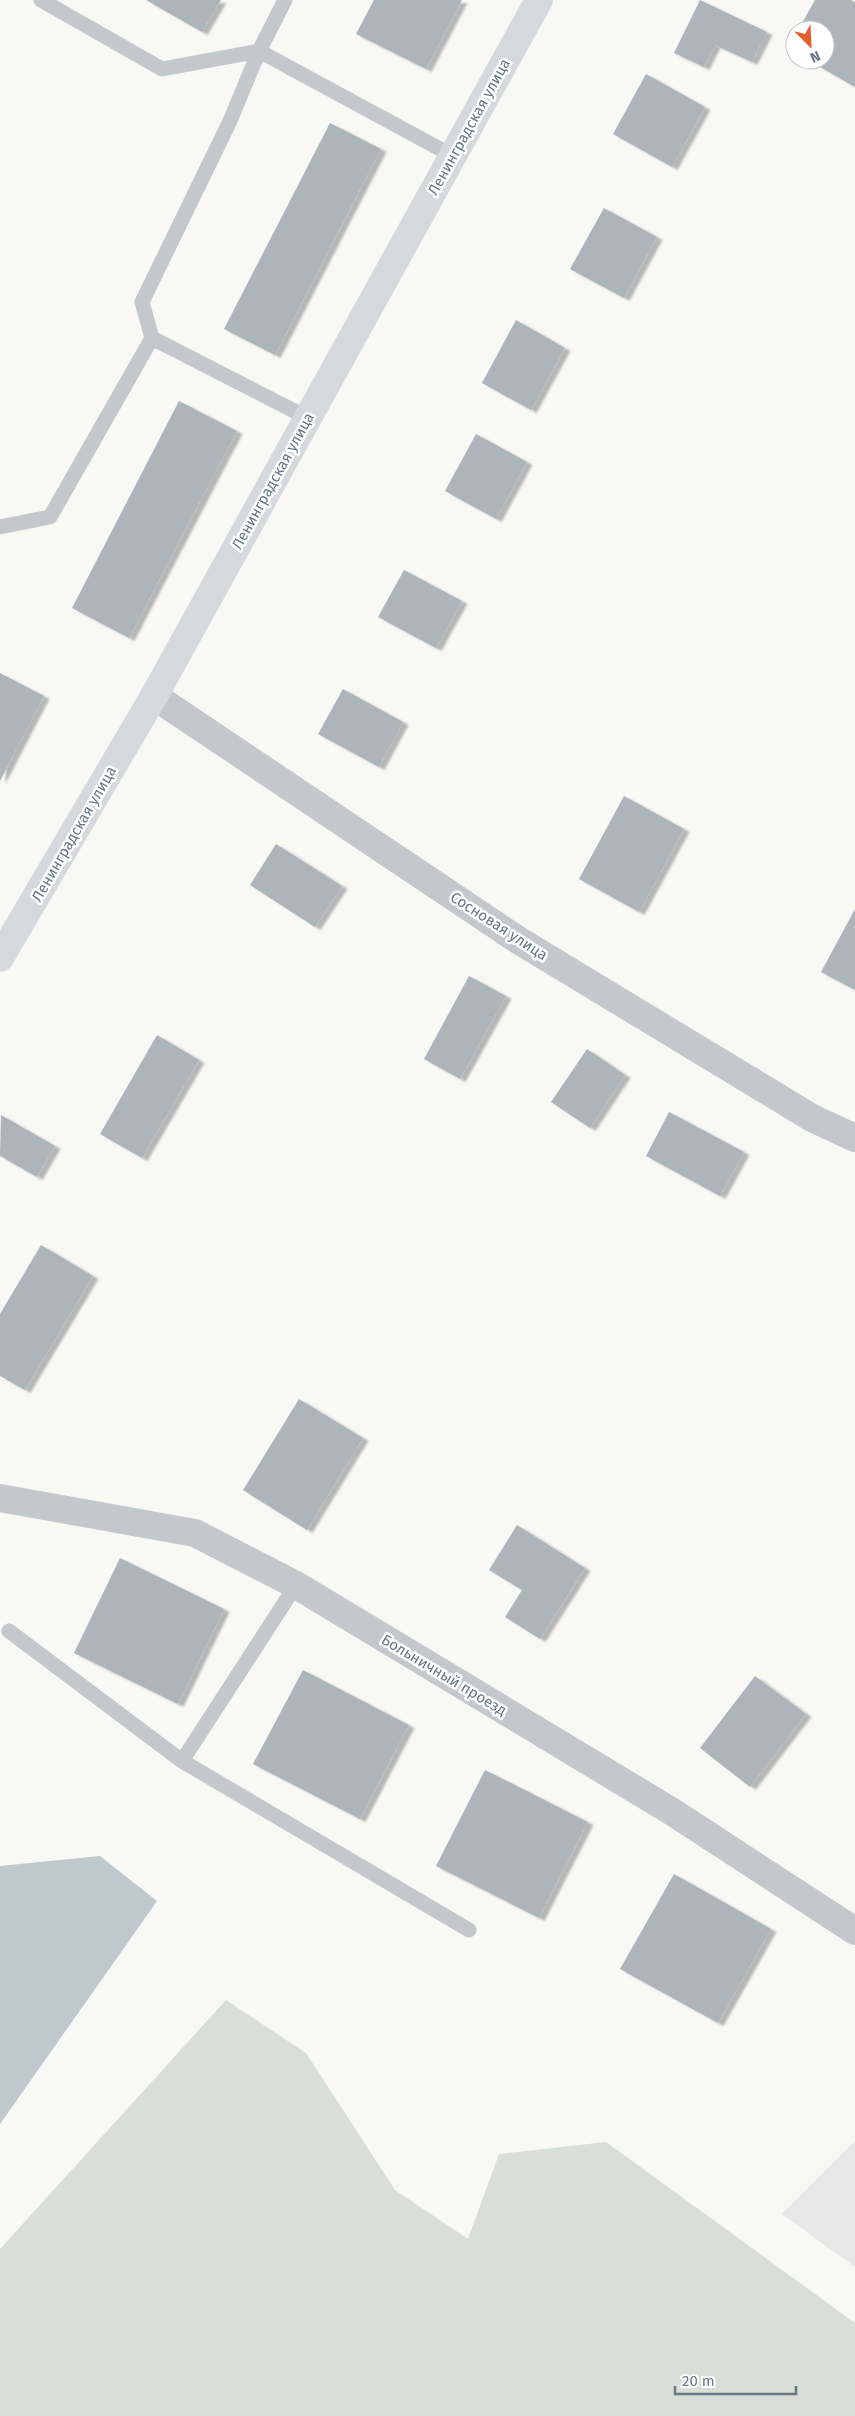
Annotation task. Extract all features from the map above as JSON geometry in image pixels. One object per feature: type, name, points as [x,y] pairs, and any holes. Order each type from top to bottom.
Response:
[{"type":"main road","name":"Ленинградская улица","points":[[3,949],[154,696],[539,0]]},
{"type":"street","name":"Сосновая улица","points":[[154,696],[518,940],[812,1118],[855,1138]]},
{"type":"street","name":"Больничный проезд","points":[[0,1498],[195,1533],[296,1586],[671,1810],[855,1931]]},
{"type":"lane","points":[[41,0],[162,69],[259,51],[452,156]]},
{"type":"lane","points":[[0,527],[50,517],[152,338],[142,302],[230,121],[259,51],[285,0]]},
{"type":"lane","points":[[152,338],[308,418]]},
{"type":"lane","points":[[182,1761],[296,1586]]},
{"type":"lane","points":[[9,1631],[182,1761],[469,1930]]},
{"type":"shaded area","points":[[100,1856],[157,1901],[0,2124],[0,1866]]},
{"type":"shaded area","points":[[226,2000],[306,2053],[395,2190],[468,2239],[499,2154],[606,2142],[855,2323],[855,2416],[0,2416],[0,2249]]},
{"type":"shaded area","points":[[855,2141],[855,2267],[782,2214]]},
{"type":"building","points":[[146,0],[221,0],[202,32]]},
{"type":"building","points":[[374,0],[462,0],[426,69],[356,34]]},
{"type":"building","points":[[700,0],[767,32],[752,62],[715,45],[704,67],[674,53]]},
{"type":"building","points":[[815,0],[851,0],[855,2],[855,87],[825,70],[835,70],[835,20],[804,20]]},
{"type":"building","points":[[646,74],[705,107],[672,167],[613,134]]},
{"type":"building","points":[[330,123],[381,149],[275,355],[224,329]]},
{"type":"building","points":[[604,208],[657,237],[624,298],[570,269]]},
{"type":"building","points":[[516,320],[565,348],[531,410],[482,383]]},
{"type":"building","points":[[179,401],[237,431],[129,638],[72,608]]},
{"type":"building","points":[[476,434],[527,462],[496,519],[445,491]]},
{"type":"building","points":[[404,570],[462,601],[436,648],[378,617]]},
{"type":"building","points":[[0,673],[44,696],[0,781]]},
{"type":"building","points":[[343,689],[403,722],[379,767],[318,734]]},
{"type":"building","points":[[624,796],[684,829],[639,912],[579,879]]},
{"type":"building","points":[[276,844],[342,886],[315,927],[250,885]]},
{"type":"building","points":[[855,909],[855,990],[821,972]]},
{"type":"building","points":[[469,976],[506,996],[460,1079],[424,1059]]},
{"type":"building","points":[[157,1035],[199,1060],[142,1158],[100,1134]]},
{"type":"building","points":[[587,1049],[625,1075],[590,1128],[551,1102]]},
{"type":"building","points":[[669,1112],[744,1152],[720,1196],[646,1156]]},
{"type":"building","points":[[1,1115],[55,1146],[37,1177],[0,1156]]},
{"type":"building","points":[[41,1245],[93,1276],[25,1390],[0,1376],[0,1314]]},
{"type":"building","points":[[299,1399],[363,1438],[307,1530],[243,1490]]},
{"type":"building","points":[[517,1525],[585,1568],[540,1639],[505,1617],[522,1590],[489,1570]]},
{"type":"building","points":[[120,1558],[224,1609],[178,1704],[74,1653]]},
{"type":"building","points":[[303,1670],[409,1725],[360,1819],[253,1764]]},
{"type":"building","points":[[755,1676],[806,1714],[750,1787],[700,1748]]},
{"type":"building","points":[[485,1770],[588,1822],[539,1918],[436,1866]]},
{"type":"building","points":[[674,1874],[771,1929],[718,2023],[620,1969]]}]
